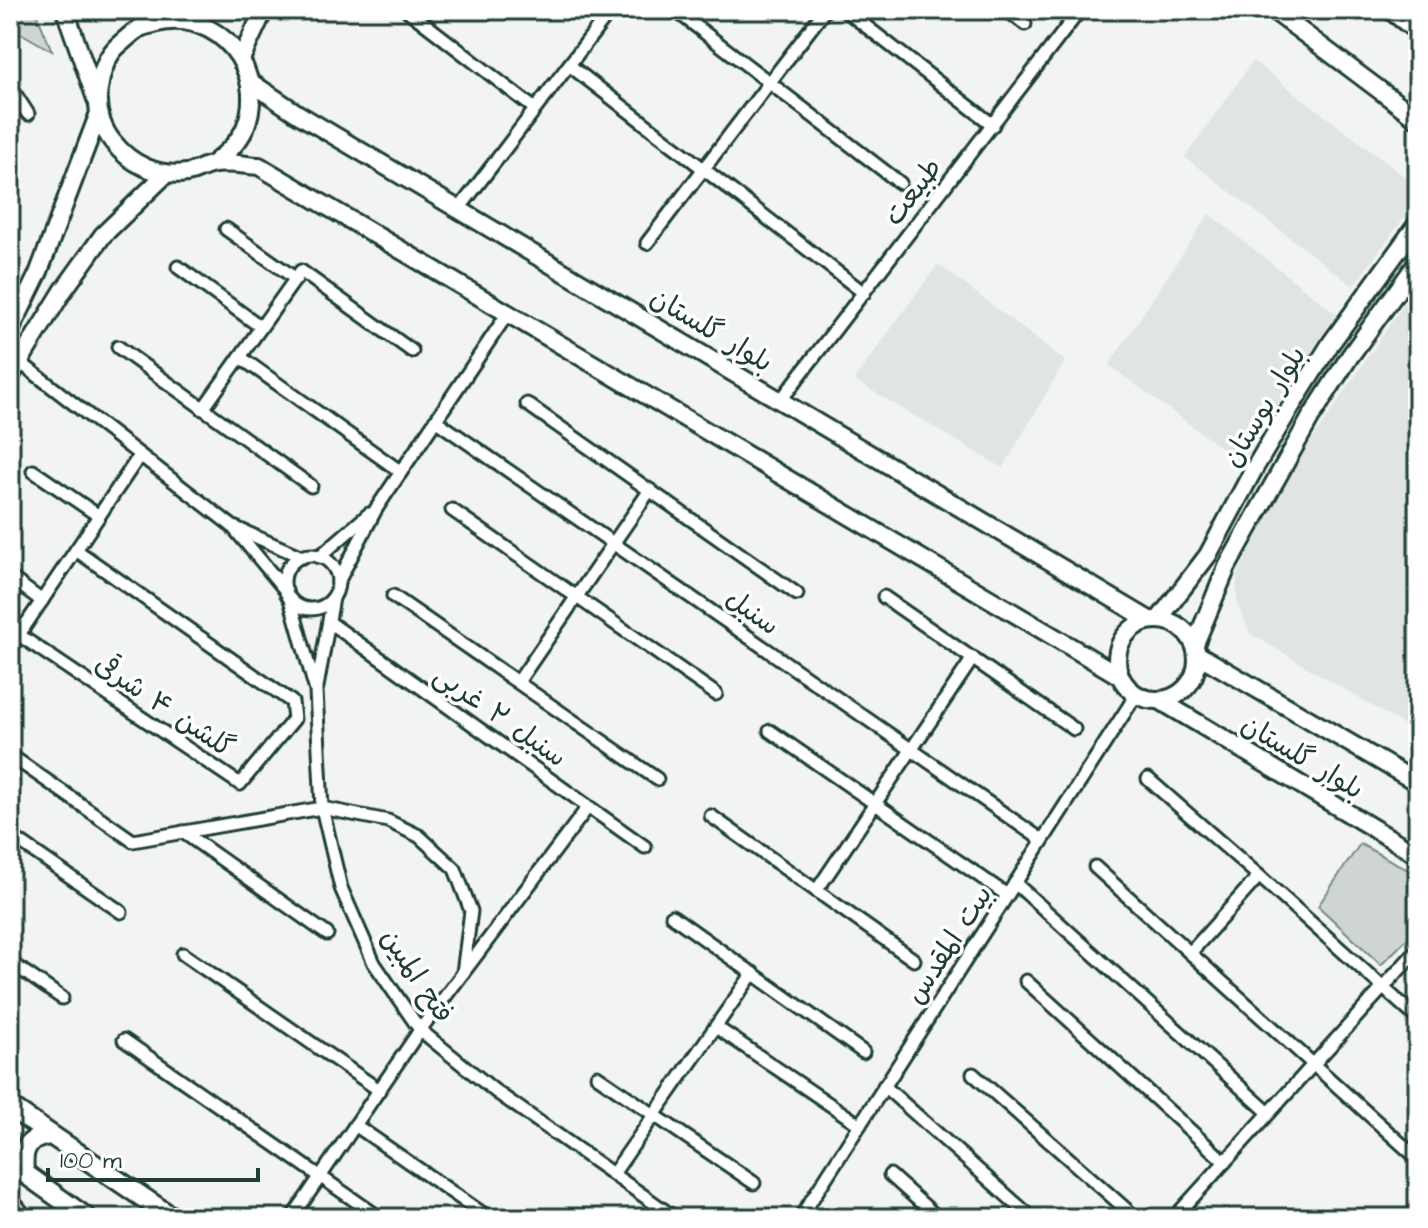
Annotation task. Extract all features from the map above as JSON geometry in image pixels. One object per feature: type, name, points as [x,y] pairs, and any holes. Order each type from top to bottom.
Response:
[{"type":"main road","points":[[65,10],[108,135],[123,154],[143,168],[166,174],[190,173],[213,164],[231,149],[244,129],[251,106],[250,82],[241,59],[226,40],[206,27],[170,17]]},
{"type":"main road","points":[[10,331],[38,274],[98,108],[101,74],[116,47],[140,28],[200,10]]},
{"type":"main road","points":[[241,59],[264,10]]},
{"type":"main road","points":[[1273,10],[1418,119]]},
{"type":"main road","points":[[1390,10],[1418,32]]},
{"type":"main road","name":"بلوار گلستان","points":[[250,82],[298,114],[1154,620]]},
{"type":"main road","points":[[213,164],[259,166],[1120,676]]},
{"type":"main road","points":[[10,377],[63,291],[103,235],[166,174]]},
{"type":"main road","name":"بلوار بوستان","points":[[1154,620],[1208,555],[1269,443],[1331,343],[1418,223]]},
{"type":"main road","name":"بلوار بوستان","points":[[1196,649],[1227,567],[1304,430],[1350,356],[1418,262]]},
{"type":"main road","points":[[1154,620],[1170,621],[1189,635],[1196,649],[1197,667],[1193,680],[1174,698],[1148,700],[1126,687],[1120,676],[1117,662],[1119,648],[1125,635],[1136,625],[1154,620]]},
{"type":"main road","name":"بلوار گلستان","points":[[1196,649],[1418,783]]},
{"type":"main road","name":"بلوار گلستان","points":[[1161,701],[1418,855]]},
{"type":"main road","points":[[10,1107],[173,1218]]},
{"type":"main road","points":[[49,1135],[37,1137],[27,1144],[17,1168],[87,1218]]},
{"type":"street","points":[[407,10],[535,109]]},
{"type":"street","points":[[459,209],[611,10]]},
{"type":"street","points":[[675,10],[900,183]]},
{"type":"street","points":[[647,243],[825,10]]},
{"type":"street","points":[[845,10],[993,125]]},
{"type":"street","points":[[1007,10],[1025,24]]},
{"type":"street","name":"طبیعت","points":[[781,400],[1080,10]]},
{"type":"street","points":[[569,65],[864,293]]},
{"type":"street","points":[[10,86],[28,114]]},
{"type":"street","points":[[226,229],[412,351]]},
{"type":"street","points":[[178,267],[261,327]]},
{"type":"street","points":[[203,409],[298,275]]},
{"type":"street","points":[[316,691],[338,582],[376,509],[508,313]]},
{"type":"street","points":[[118,347],[311,486]]},
{"type":"street","points":[[240,357],[401,472]]},
{"type":"street","points":[[21,363],[232,526],[296,605],[320,608],[333,598]]},
{"type":"street","points":[[527,404],[797,594]]},
{"type":"street","name":"سنبل","points":[[435,420],[1042,840]]},
{"type":"street","points":[[10,648],[140,455]]},
{"type":"street","points":[[33,471],[99,516]]},
{"type":"street","points":[[518,682],[650,490]]},
{"type":"street","points":[[319,557],[376,509]]},
{"type":"street","points":[[452,510],[716,694]]},
{"type":"street","points":[[232,526],[302,557]]},
{"type":"street","name":"گلشن ۴ شرقی","points":[[19,635],[240,784],[294,719],[292,702],[76,550]]},
{"type":"street","points":[[316,691],[288,595],[286,575],[295,561],[311,555],[326,560],[332,566],[338,582]]},
{"type":"street","points":[[10,577],[42,601]]},
{"type":"street","points":[[393,596],[657,779]]},
{"type":"street","points":[[884,597],[1074,729]]},
{"type":"street","name":"سنبل ۲ غربی","points":[[329,622],[645,847]]},
{"type":"street","points":[[817,890],[973,658]]},
{"type":"street","name":"فتح المبین","points":[[316,691],[322,808],[341,888],[374,963],[420,1030],[495,1091],[613,1174],[660,1214],[675,1218]]},
{"type":"street","name":"بیت المقدس","points":[[800,1218],[1136,695]]},
{"type":"street","points":[[770,731],[1007,895]]},
{"type":"street","points":[[10,755],[133,841],[322,808],[388,821],[419,836],[455,869],[471,911],[463,973]]},
{"type":"street","points":[[1148,779],[1418,1019]]},
{"type":"street","points":[[292,1218],[420,1030],[588,807]]},
{"type":"street","points":[[711,816],[914,960]]},
{"type":"street","points":[[183,832],[327,934]]},
{"type":"street","points":[[10,835],[121,912]]},
{"type":"street","points":[[1095,867],[1418,1159]]},
{"type":"street","points":[[1190,953],[1259,876]]},
{"type":"street","points":[[1015,883],[1269,1113]]},
{"type":"street","points":[[672,916],[863,1052]]},
{"type":"street","points":[[1174,1218],[1418,949]]},
{"type":"street","points":[[183,954],[379,1090]]},
{"type":"street","points":[[10,962],[62,998]]},
{"type":"street","points":[[613,1174],[753,973]]},
{"type":"street","points":[[1026,981],[1225,1162]]},
{"type":"street","points":[[716,1027],[860,1125]]},
{"type":"street","points":[[124,1040],[380,1218]]},
{"type":"street","points":[[973,1074],[1136,1218]]},
{"type":"street","points":[[597,1076],[754,1183]]},
{"type":"street","points":[[884,1086],[1032,1218]]},
{"type":"street","points":[[355,1125],[489,1218]]},
{"type":"street","points":[[890,1175],[938,1218]]},
{"type":"street","points":[[10,1197],[27,1218]]},
{"type":"shaded area","points":[[10,10],[35,10],[52,51],[10,27]]},
{"type":"shaded area","points":[[1253,61],[1418,187],[1418,199],[1353,286],[1185,157]]},
{"type":"shaded area","points":[[1209,214],[1336,314],[1287,388],[1243,464],[1109,365]]},
{"type":"shaded area","points":[[938,264],[1065,361],[1003,468],[854,380]]},
{"type":"shaded area","points":[[1418,283],[1418,733],[1250,633],[1237,603],[1237,576],[1291,471]]},
{"type":"shaded area","points":[[1360,844],[1418,875],[1418,928],[1381,965],[1318,906]]}]
